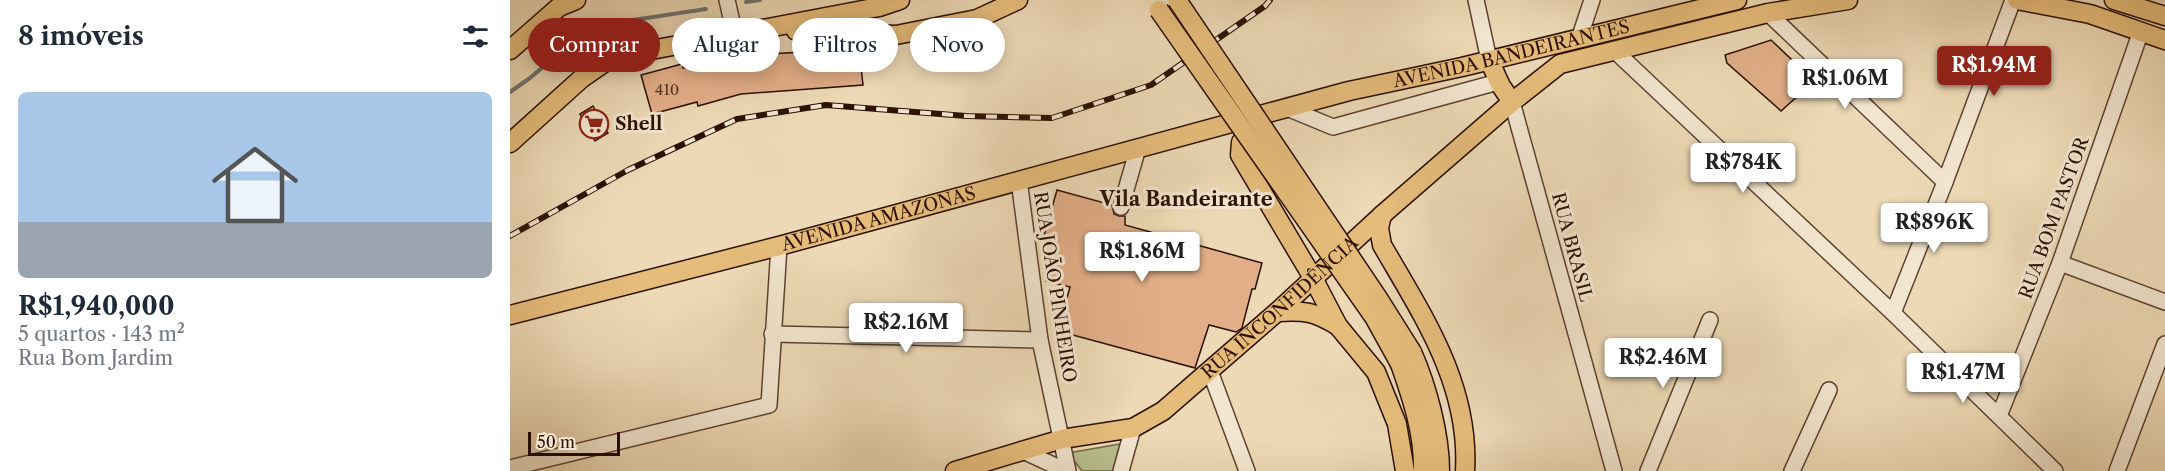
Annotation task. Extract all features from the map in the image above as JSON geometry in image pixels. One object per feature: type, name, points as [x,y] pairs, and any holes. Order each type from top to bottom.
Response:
[{"type":"main road","points":[[510,50],[559,7],[576,0]]},
{"type":"main road","points":[[780,27],[879,7],[900,0]]},
{"type":"main road","points":[[780,30],[896,35],[977,19],[1018,0]]},
{"type":"main road","points":[[1177,0],[1372,288],[1406,358],[1424,458],[1423,471]]},
{"type":"main road","name":"AVENIDA BANDEIRANTES","points":[[1246,119],[1349,91],[1579,39],[1737,0]]},
{"type":"main road","name":"AVENIDA BANDEIRANTES","points":[[1560,64],[1768,13],[1848,0]]},
{"type":"main road","points":[[2015,0],[2090,14],[2165,40]]},
{"type":"main road","points":[[2125,2],[2165,16]]},
{"type":"main road","points":[[1154,3],[1374,317],[1406,358],[1420,370],[1432,418],[1440,471]]},
{"type":"main road","points":[[510,143],[582,78],[608,60],[672,46]]},
{"type":"main road","points":[[1489,60],[1498,82],[1512,102]]},
{"type":"main road","name":"RUA INCONFIDÊNCIA","points":[[955,471],[1062,439],[1133,428],[1163,411],[1277,312],[1382,215],[1512,102],[1560,64]]},
{"type":"main road","points":[[1284,109],[1241,142],[1240,155],[1338,326],[1376,372],[1397,424],[1405,471]]},
{"type":"main road","name":"AVENIDA AMAZONAS","points":[[510,315],[779,246],[1246,119]]},
{"type":"main road","points":[[1382,215],[1379,228],[1382,245],[1439,345],[1448,366],[1464,428],[1465,471]]},
{"type":"main road","points":[[1277,312],[1293,310],[1318,314],[1338,326]]},
{"type":"street","points":[[727,0],[731,18]]},
{"type":"street","points":[[1476,0],[1489,60]]},
{"type":"street","points":[[1579,39],[1592,0]]},
{"type":"street","points":[[1893,313],[2015,0]]},
{"type":"street","points":[[1768,13],[1945,182]]},
{"type":"street","name":"RUA BOM PASTOR","points":[[1999,416],[2060,263],[2141,31]]},
{"type":"street","points":[[1615,51],[1893,313],[2055,471]]},
{"type":"street","name":"AVENIDA BANDEIRANTES","points":[[1284,109],[1333,127],[1498,82]]},
{"type":"street","name":"RUA BRASIL","points":[[1512,102],[1614,471]]},
{"type":"street","points":[[1121,207],[1138,147]]},
{"type":"street","name":"RUA JOÃO PINHEIRO","points":[[1019,180],[1040,340],[1067,471]]},
{"type":"street","points":[[510,468],[769,405],[779,246]]},
{"type":"street","points":[[2060,263],[2165,302]]},
{"type":"street","points":[[1648,471],[1710,320]]},
{"type":"street","points":[[772,334],[1040,340]]},
{"type":"street","points":[[2117,471],[2165,344]]},
{"type":"street","points":[[1210,371],[1247,471]]},
{"type":"street","points":[[1792,471],[1829,390]]},
{"type":"street","points":[[1121,471],[1133,428]]},
{"type":"street","points":[[1021,450],[1067,471]]},
{"type":"green space","points":[[1120,444],[1113,471],[1082,471],[1068,453]]},
{"type":"building","points":[[1771,40],[1808,75],[1797,89],[1802,92],[1781,111],[1727,63],[1725,55]]},
{"type":"building","points":[[780,53],[792,53],[792,72],[862,72],[863,85],[741,94],[698,106],[697,102],[652,114],[641,75],[660,72],[660,70],[672,67],[672,72],[780,72]]},
{"type":"building","name":"Shell","points":[[593,106],[608,133],[595,141],[580,114]]},
{"type":"building","points":[[1057,190],[1112,205],[1114,214],[1125,216],[1125,225],[1262,263],[1255,289],[1252,289],[1242,328],[1236,332],[1209,325],[1195,368],[1058,331],[1070,287],[1046,281],[1057,240],[1044,236]]},
{"type":"waterway","points":[[746,2],[760,0]]},
{"type":"waterway","points":[[510,92],[565,48],[620,22],[706,9]]},
{"type":"railway","points":[[510,236],[628,170],[737,119],[826,105],[966,116],[1052,118],[1151,85],[1265,6],[1270,0]]},
{"type":"place","name":"Shell","points":[[594,124]]},
{"type":"district","name":"Vila Bandeirante","points":[[1186,199]]}]
